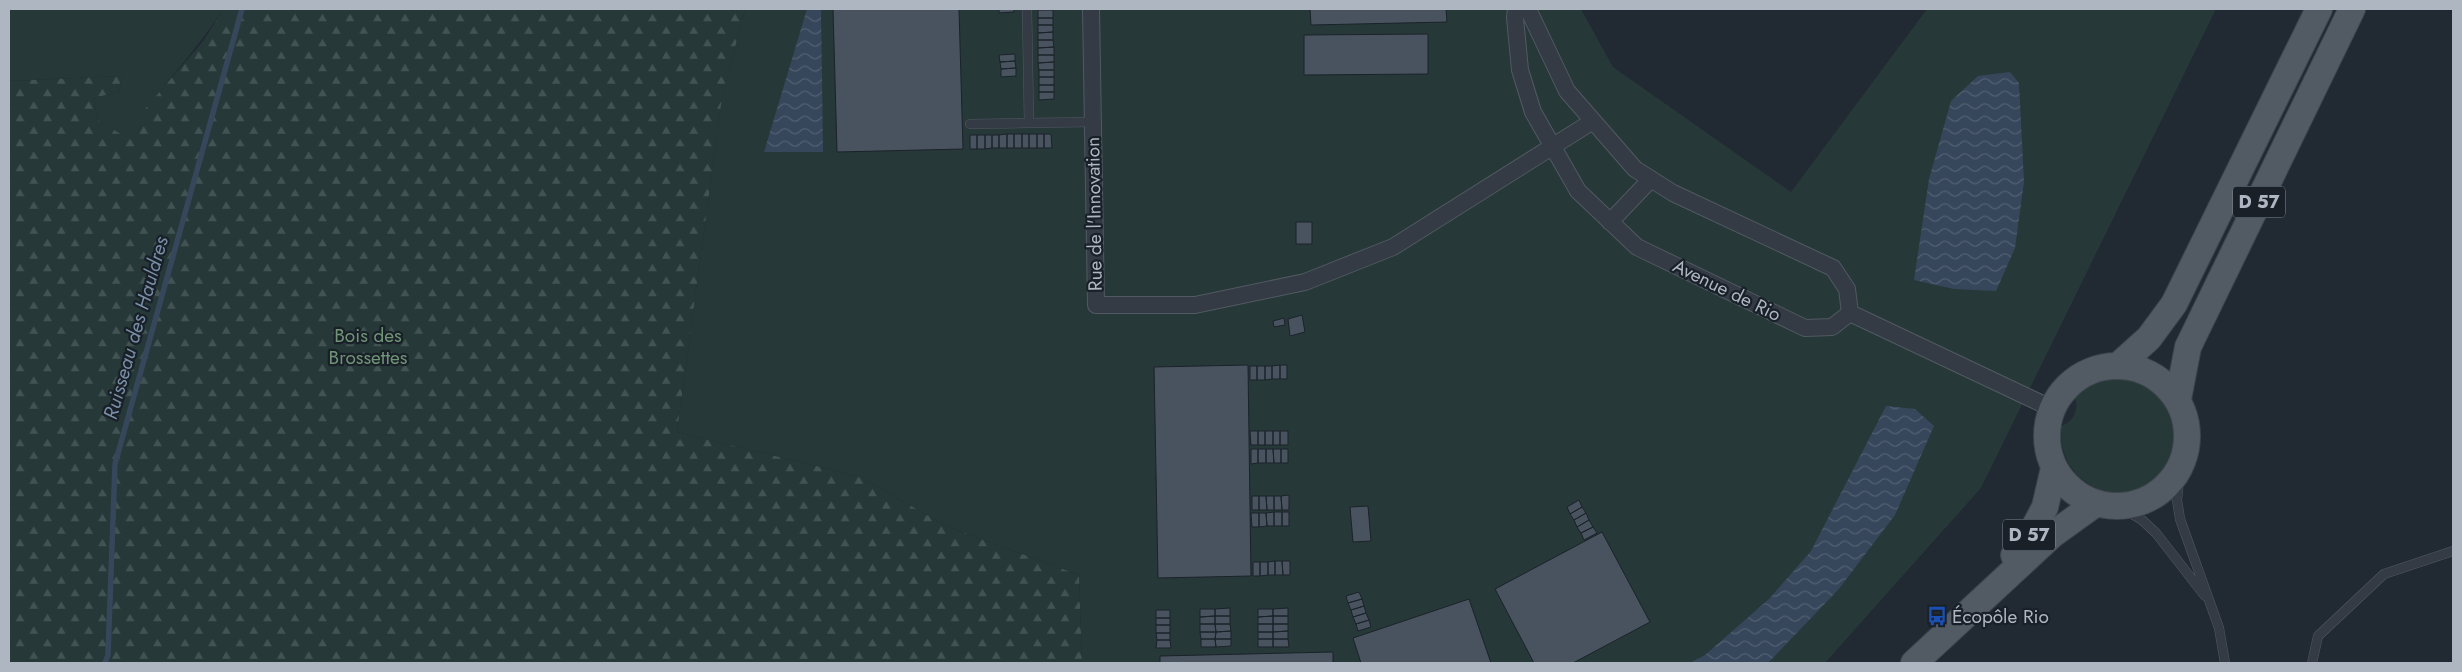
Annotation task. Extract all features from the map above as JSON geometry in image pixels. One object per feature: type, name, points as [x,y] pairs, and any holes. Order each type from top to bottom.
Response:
[{"type":"main road","name":"D 57","points":[[2119,365],[2149,338],[2174,304],[2318,9]]},
{"type":"main road","name":"D 57","points":[[2178,399],[2188,347],[2352,9]]},
{"type":"main road","points":[[2119,365],[2142,369],[2162,381],[2178,399],[2187,422],[2188,446],[2180,470],[2164,489],[2144,502],[2107,505],[2078,495],[2064,483],[2054,468],[2047,445],[2048,420],[2057,398],[2073,380],[2095,368],[2119,365]]},
{"type":"main road","name":"D 57","points":[[1987,594],[2035,526],[2045,507],[2054,468]]},
{"type":"main road","name":"D 57","points":[[1914,663],[2052,535],[2107,505]]},
{"type":"street","name":"Rue de l'Innovation","points":[[1091,9],[1096,305],[1195,305],[1305,282],[1393,247],[1536,158],[1552,146]]},
{"type":"street","name":"Avenue de Rio","points":[[1516,9],[1515,18],[1520,70],[1533,112],[1578,191],[1637,247],[1805,328],[1832,327],[1850,313]]},
{"type":"street","points":[[1528,9],[1567,91],[1635,169],[1673,194],[1833,268],[1847,289],[1850,313],[2053,409]]},
{"type":"street","points":[[1552,146],[1593,121]]},
{"type":"street","points":[[1610,222],[1651,179]]},
{"type":"lane","points":[[1027,9],[1029,123]]},
{"type":"lane","points":[[970,124],[1093,122]]},
{"type":"lane","points":[[2180,470],[2177,500],[2180,519],[2219,628],[2224,663]]},
{"type":"lane","points":[[2107,505],[2142,520],[2156,533],[2209,602]]},
{"type":"lane","points":[[2312,663],[2318,636],[2384,574],[2453,551]]},
{"type":"green space","points":[[9,9],[223,9],[200,42],[150,105],[127,139],[98,120],[93,98],[119,92],[122,76],[9,81]]},
{"type":"green space","name":"Bois des Brossettes","points":[[223,9],[745,9],[722,98],[677,432],[861,477],[946,526],[1079,575],[1082,663],[9,663],[9,81],[122,76],[119,92],[93,98],[98,120],[127,138],[145,109],[204,40]]},
{"type":"green space","points":[[745,9],[1581,9],[1613,67],[1791,192],[1927,9],[2216,9],[1981,488],[1825,663],[1082,663],[1079,575],[946,526],[861,477],[677,432],[722,97]]},
{"type":"green space","points":[[2115,377],[2139,381],[2153,388],[2169,406],[2176,426],[2176,447],[2167,470],[2151,485],[2132,492],[2111,492],[2091,485],[2075,472],[2064,452],[2061,426],[2072,418],[2076,411],[2075,397],[2092,384]]},
{"type":"water","points":[[807,9],[821,9],[823,152],[764,152]]},
{"type":"water","points":[[2010,72],[2019,83],[2024,182],[2015,248],[1996,291],[1954,289],[1914,280],[1929,179],[1951,101],[1978,76]]},
{"type":"water","points":[[1886,406],[1915,409],[1934,426],[1895,515],[1838,590],[1768,663],[1690,663],[1705,655],[1769,599],[1811,551]]},
{"type":"building","points":[[833,9],[959,9],[963,149],[837,152]]},
{"type":"building","points":[[999,9],[1014,9],[1014,12],[999,13]]},
{"type":"building","points":[[1310,9],[1446,9],[1447,22],[1311,25]]},
{"type":"building","points":[[1038,10],[1053,10],[1053,18],[1038,18]]},
{"type":"building","points":[[1038,18],[1053,18],[1053,25],[1038,25]]},
{"type":"building","points":[[1038,25],[1053,25],[1053,32],[1038,33]]},
{"type":"building","points":[[1053,32],[1053,40],[1038,40],[1038,33]]},
{"type":"building","points":[[1428,34],[1428,74],[1304,75],[1304,35]]},
{"type":"building","points":[[1038,40],[1053,40],[1054,47],[1038,48]]},
{"type":"building","points":[[1054,47],[1054,55],[1038,55],[1038,48]]},
{"type":"building","points":[[1015,54],[1015,61],[1000,62],[999,55]]},
{"type":"building","points":[[1038,55],[1054,55],[1054,62],[1038,63]]},
{"type":"building","points":[[1015,61],[1016,68],[1001,69],[1000,62]]},
{"type":"building","points":[[1054,62],[1054,70],[1039,70],[1038,63]]},
{"type":"building","points":[[1016,68],[1016,76],[1001,77],[1001,69]]},
{"type":"building","points":[[1039,70],[1054,70],[1054,77],[1039,77]]},
{"type":"building","points":[[1039,77],[1054,77],[1054,85],[1039,85]]},
{"type":"building","points":[[1039,85],[1054,85],[1054,92],[1039,92]]},
{"type":"building","points":[[1039,92],[1054,92],[1054,99],[1039,100]]},
{"type":"building","points":[[1007,134],[1007,148],[999,148],[999,135]]},
{"type":"building","points":[[1007,134],[1014,134],[1014,148],[1007,148]]},
{"type":"building","points":[[1014,134],[1022,134],[1022,148],[1014,148]]},
{"type":"building","points":[[1022,134],[1029,134],[1029,148],[1022,148]]},
{"type":"building","points":[[1029,134],[1037,134],[1037,148],[1029,148]]},
{"type":"building","points":[[1037,134],[1044,134],[1044,148],[1037,148]]},
{"type":"building","points":[[1044,134],[1051,134],[1052,148],[1044,148]]},
{"type":"building","points":[[970,135],[977,135],[977,149],[970,149]]},
{"type":"building","points":[[977,135],[985,135],[985,149],[977,149]]},
{"type":"building","points":[[985,135],[992,135],[992,148],[985,149]]},
{"type":"building","points":[[992,135],[999,135],[999,148],[992,148]]},
{"type":"building","points":[[1296,222],[1312,222],[1312,244],[1296,244]]},
{"type":"building","points":[[1302,315],[1305,332],[1290,336],[1288,319]]},
{"type":"building","points":[[1284,318],[1285,325],[1274,327],[1273,321]]},
{"type":"building","points":[[1248,365],[1251,576],[1158,578],[1154,367]]},
{"type":"building","points":[[1280,365],[1280,379],[1272,379],[1272,366]]},
{"type":"building","points":[[1280,365],[1287,365],[1287,379],[1280,379]]},
{"type":"building","points":[[1250,366],[1257,366],[1257,380],[1250,380]]},
{"type":"building","points":[[1257,366],[1265,366],[1265,380],[1257,380]]},
{"type":"building","points":[[1265,366],[1272,366],[1272,379],[1265,380]]},
{"type":"building","points":[[1250,431],[1258,431],[1258,445],[1251,445]]},
{"type":"building","points":[[1258,431],[1265,431],[1265,445],[1258,445]]},
{"type":"building","points":[[1265,431],[1273,431],[1273,445],[1265,445]]},
{"type":"building","points":[[1273,431],[1280,431],[1280,445],[1273,445]]},
{"type":"building","points":[[1280,431],[1288,431],[1288,445],[1280,445]]},
{"type":"building","points":[[1251,449],[1258,449],[1258,463],[1251,464]]},
{"type":"building","points":[[1258,449],[1266,449],[1266,463],[1258,463]]},
{"type":"building","points":[[1266,449],[1273,449],[1274,463],[1266,463]]},
{"type":"building","points":[[1273,449],[1281,449],[1281,463],[1274,463]]},
{"type":"building","points":[[1281,449],[1288,449],[1288,463],[1281,463]]},
{"type":"building","points":[[1289,495],[1289,510],[1282,510],[1281,496]]},
{"type":"building","points":[[1252,496],[1259,496],[1259,510],[1252,510]]},
{"type":"building","points":[[1259,496],[1266,496],[1267,510],[1259,510]]},
{"type":"building","points":[[1266,496],[1274,496],[1274,510],[1267,510]]},
{"type":"building","points":[[1274,496],[1281,496],[1282,510],[1274,510]]},
{"type":"building","points":[[1579,500],[1582,507],[1570,514],[1567,507]]},
{"type":"building","points":[[1368,506],[1371,541],[1353,542],[1350,507]]},
{"type":"building","points":[[1582,507],[1586,513],[1574,520],[1570,514]]},
{"type":"building","points":[[1274,512],[1274,526],[1267,526],[1266,513]]},
{"type":"building","points":[[1274,512],[1282,512],[1282,526],[1274,526]]},
{"type":"building","points":[[1282,512],[1289,512],[1289,526],[1282,526]]},
{"type":"building","points":[[1251,513],[1259,513],[1259,527],[1252,527]]},
{"type":"building","points":[[1259,513],[1266,513],[1267,526],[1259,527]]},
{"type":"building","points":[[1586,513],[1589,520],[1577,527],[1574,520]]},
{"type":"building","points":[[1589,520],[1593,527],[1581,533],[1577,527]]},
{"type":"building","points":[[1593,527],[1597,533],[1584,540],[1581,533]]},
{"type":"building","points":[[1602,532],[1650,622],[1573,663],[1534,663],[1495,589]]},
{"type":"building","points":[[1275,561],[1275,575],[1268,575],[1268,562]]},
{"type":"building","points":[[1275,561],[1282,561],[1283,575],[1275,575]]},
{"type":"building","points":[[1282,561],[1290,561],[1290,575],[1283,575]]},
{"type":"building","points":[[1253,562],[1260,562],[1260,576],[1253,576]]},
{"type":"building","points":[[1260,562],[1268,562],[1268,575],[1260,576]]},
{"type":"building","points":[[1359,592],[1362,599],[1348,603],[1346,596]]},
{"type":"building","points":[[1362,599],[1364,606],[1351,610],[1348,603]]},
{"type":"building","points":[[1469,599],[1491,663],[1361,663],[1353,638]]},
{"type":"building","points":[[1364,606],[1366,613],[1353,617],[1351,610]]},
{"type":"building","points":[[1230,608],[1230,616],[1215,616],[1215,609]]},
{"type":"building","points":[[1288,608],[1288,616],[1273,616],[1273,609]]},
{"type":"building","points":[[1200,609],[1215,609],[1215,616],[1200,617]]},
{"type":"building","points":[[1258,609],[1273,609],[1273,616],[1258,617]]},
{"type":"building","points":[[1156,610],[1170,610],[1170,618],[1156,618]]},
{"type":"building","points":[[1366,613],[1369,620],[1356,624],[1353,617]]},
{"type":"building","points":[[1215,616],[1215,624],[1200,624],[1200,617]]},
{"type":"building","points":[[1215,616],[1230,616],[1230,624],[1215,624]]},
{"type":"building","points":[[1273,616],[1273,624],[1258,624],[1258,617]]},
{"type":"building","points":[[1273,616],[1288,616],[1288,624],[1273,624]]},
{"type":"building","points":[[1156,618],[1170,618],[1170,625],[1156,625]]},
{"type":"building","points":[[1369,620],[1371,627],[1358,631],[1356,624]]},
{"type":"building","points":[[1200,624],[1215,624],[1216,632],[1200,632]]},
{"type":"building","points":[[1215,624],[1230,624],[1231,631],[1216,632]]},
{"type":"building","points":[[1258,624],[1273,624],[1273,632],[1258,632]]},
{"type":"building","points":[[1273,624],[1288,624],[1288,631],[1273,632]]},
{"type":"building","points":[[1156,625],[1170,625],[1170,633],[1156,633]]},
{"type":"building","points":[[1231,631],[1231,639],[1215,639],[1216,632]]},
{"type":"building","points":[[1288,631],[1288,639],[1273,639],[1273,632]]},
{"type":"building","points":[[1200,632],[1216,632],[1215,639],[1201,639]]},
{"type":"building","points":[[1258,632],[1273,632],[1273,639],[1258,639]]},
{"type":"building","points":[[1156,633],[1170,633],[1170,640],[1157,640]]},
{"type":"building","points":[[1201,639],[1215,639],[1216,647],[1201,647]]},
{"type":"building","points":[[1215,639],[1231,639],[1231,646],[1216,647]]},
{"type":"building","points":[[1258,639],[1273,639],[1273,647],[1258,647]]},
{"type":"building","points":[[1273,639],[1288,639],[1289,647],[1273,647]]},
{"type":"building","points":[[1157,640],[1170,640],[1171,648],[1156,648]]},
{"type":"building","points":[[1333,652],[1333,663],[1160,663],[1160,656]]},
{"type":"waterway","name":"Ruisseau des Hauldres","points":[[105,663],[108,655],[115,464],[242,9]]},
{"type":"place","name":"Écopôle Rio","points":[[1937,616]]}]
